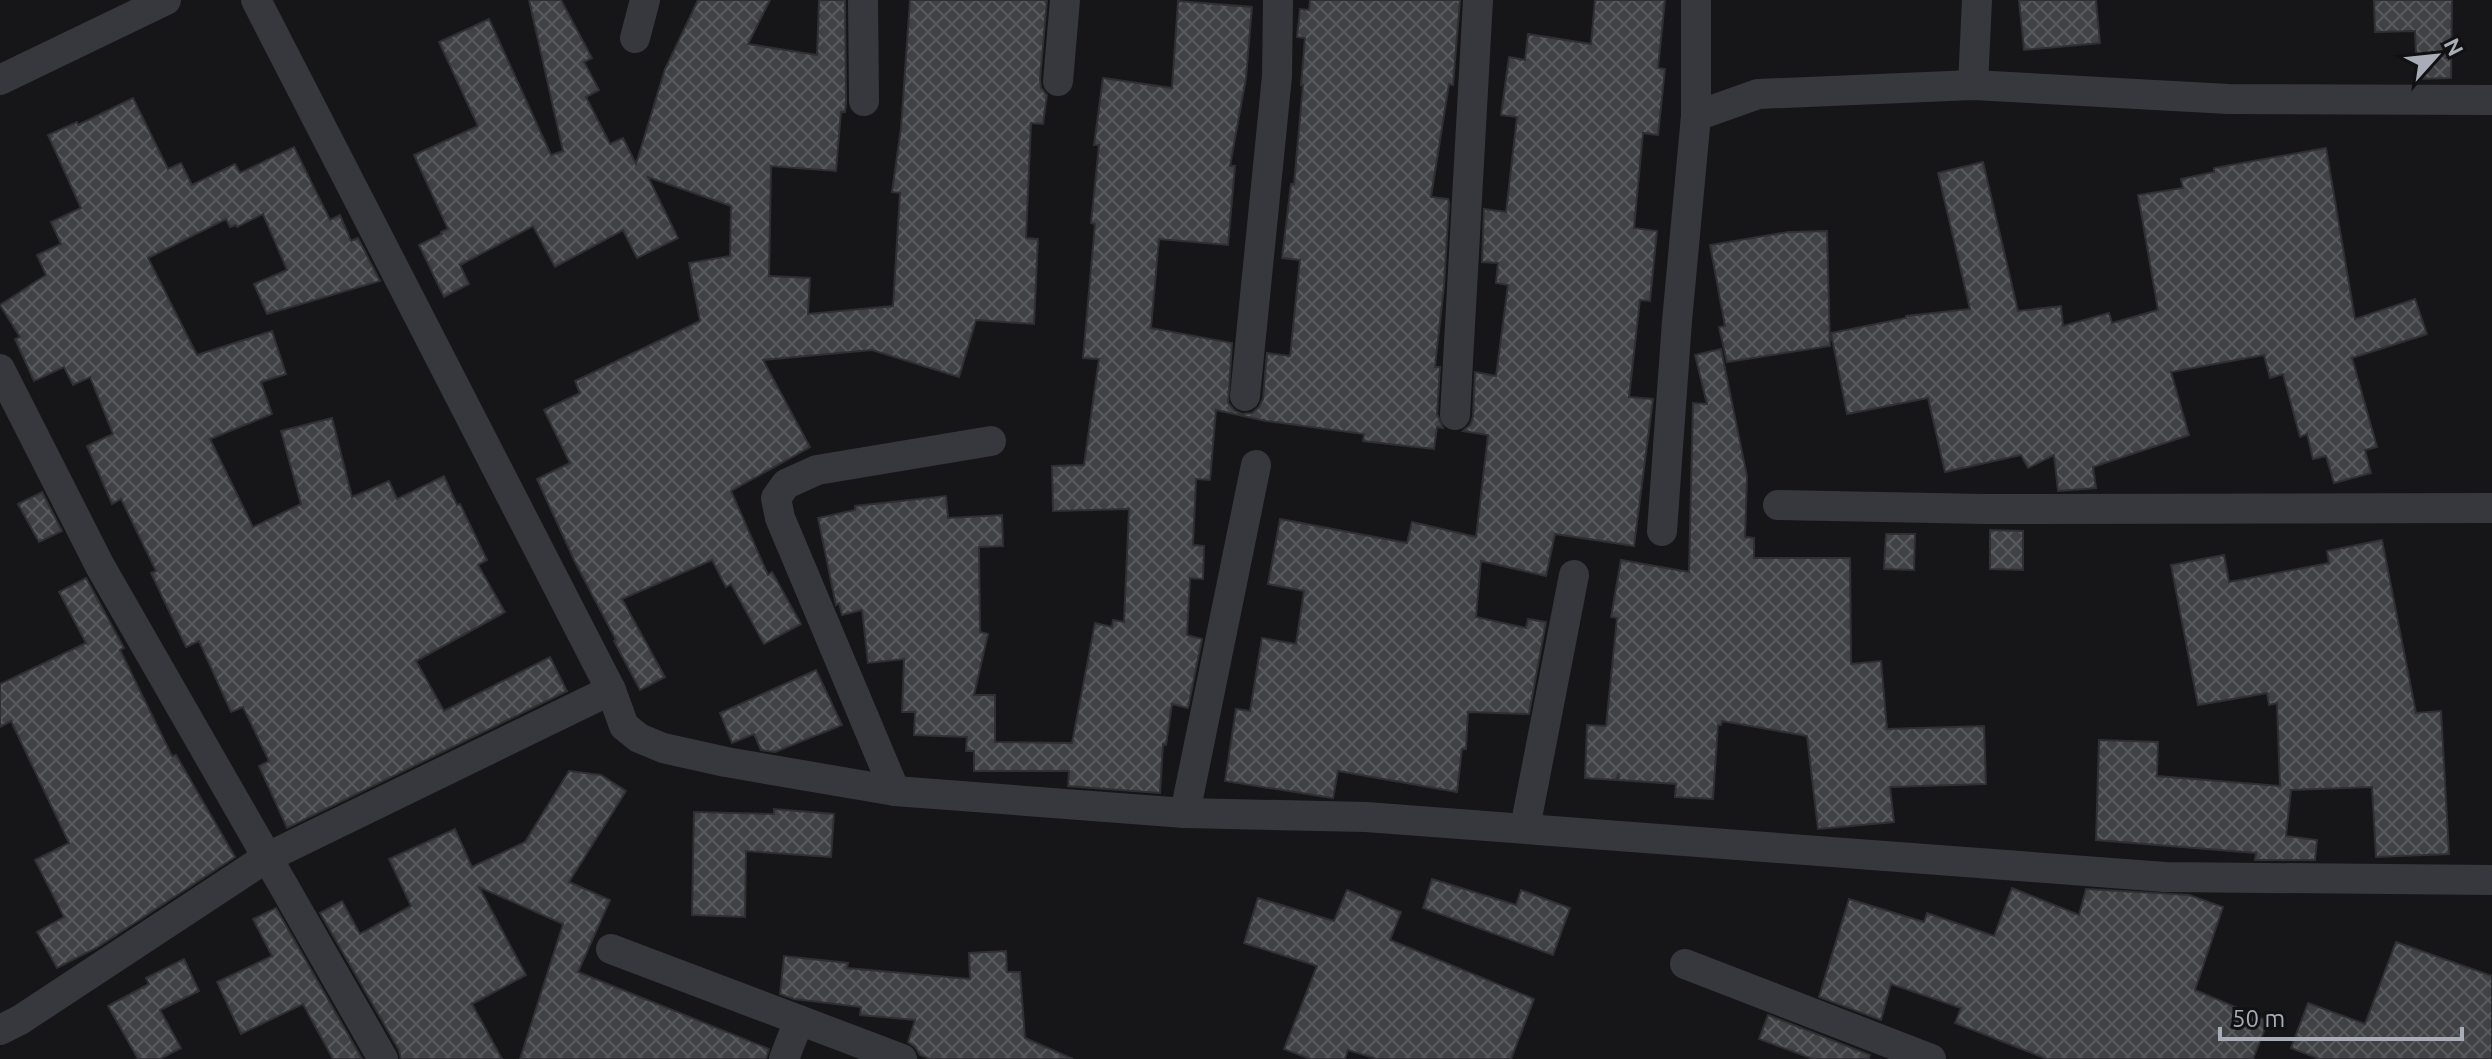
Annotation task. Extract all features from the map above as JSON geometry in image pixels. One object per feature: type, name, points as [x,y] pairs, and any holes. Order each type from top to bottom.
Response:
[{"type":"street","points":[[0,80],[166,0]]},
{"type":"street","points":[[256,0],[611,690],[624,726],[639,738],[663,748],[895,791],[1185,813],[1366,817],[2165,877],[2492,880]]},
{"type":"street","points":[[635,38],[645,0]]},
{"type":"street","points":[[863,0],[864,101]]},
{"type":"street","points":[[1058,81],[1065,0]]},
{"type":"street","points":[[1245,396],[1277,76],[1278,0]]},
{"type":"street","points":[[1455,415],[1478,0]]},
{"type":"street","points":[[1662,531],[1696,116],[1696,0]]},
{"type":"street","points":[[1973,85],[1977,0]]},
{"type":"street","points":[[1696,116],[1758,94],[1973,85],[2228,99],[2492,100]]},
{"type":"street","points":[[0,369],[100,566],[383,1059]]},
{"type":"street","points":[[895,791],[780,518],[776,498],[786,484],[817,470],[991,441]]},
{"type":"street","points":[[1185,813],[1256,465]]},
{"type":"street","points":[[1778,505],[1985,509],[2492,508]]},
{"type":"street","points":[[1525,828],[1574,575]]},
{"type":"street","points":[[0,1030],[20,1020],[266,858],[611,690]]},
{"type":"street","points":[[611,949],[902,1059]]},
{"type":"street","points":[[1685,964],[1931,1059]]},
{"type":"street","points":[[784,1059],[799,1020]]},
{"type":"building","points":[[529,0],[561,0],[592,58],[584,62],[599,90],[586,97],[610,144],[623,138],[636,164],[665,69],[698,0],[770,0],[748,44],[817,55],[819,0],[845,0],[846,103],[845,112],[841,112],[836,171],[771,166],[769,276],[810,278],[808,314],[893,306],[900,193],[892,192],[901,128],[910,0],[1047,0],[1040,79],[1041,88],[1047,95],[1043,124],[1031,123],[1026,238],[1038,239],[1034,324],[976,320],[959,377],[872,350],[763,360],[810,447],[731,491],[768,575],[772,572],[801,624],[764,644],[731,584],[726,587],[712,560],[622,599],[665,677],[640,690],[537,479],[570,463],[544,410],[580,393],[575,381],[700,321],[689,263],[730,256],[731,206],[648,177],[678,238],[637,258],[623,230],[555,267],[533,226],[460,265],[469,284],[444,297],[419,245],[448,229],[414,155],[478,126],[439,42],[489,19],[551,155],[563,151]]},
{"type":"building","points":[[1310,0],[1460,0],[1453,85],[1449,84],[1431,197],[1448,199],[1449,203],[1435,367],[1440,367],[1437,414],[1443,428],[1437,427],[1434,449],[1363,441],[1364,434],[1266,421],[1216,410],[1210,480],[1196,479],[1193,545],[1204,546],[1203,579],[1190,578],[1187,635],[1202,639],[1188,708],[1172,704],[1166,745],[1163,744],[1160,793],[1068,786],[1069,771],[974,771],[974,751],[966,751],[967,737],[914,735],[915,712],[902,712],[904,659],[868,663],[862,610],[842,615],[839,603],[836,605],[818,518],[855,510],[855,506],[946,496],[948,518],[1002,515],[1003,546],[979,547],[980,632],[988,634],[974,695],[995,695],[995,742],[1072,743],[1095,623],[1112,627],[1113,620],[1124,622],[1129,509],[1053,511],[1052,466],[1084,465],[1099,359],[1083,358],[1095,224],[1091,223],[1099,145],[1094,145],[1103,78],[1172,88],[1178,1],[1252,7],[1246,78],[1230,166],[1235,166],[1228,245],[1159,239],[1151,328],[1232,343],[1228,403],[1242,414],[1252,413],[1263,399],[1267,353],[1290,356],[1300,260],[1282,258],[1291,184],[1294,184],[1303,85],[1305,38],[1297,37],[1300,9],[1309,10]]},
{"type":"building","points":[[1595,0],[1665,0],[1658,68],[1665,69],[1658,135],[1643,133],[1634,228],[1657,231],[1650,301],[1640,300],[1629,397],[1653,399],[1634,546],[1555,534],[1546,576],[1481,561],[1476,617],[1526,628],[1528,619],[1546,622],[1529,714],[1468,712],[1466,749],[1462,749],[1457,792],[1338,771],[1333,798],[1225,781],[1236,709],[1250,711],[1262,638],[1296,644],[1304,591],[1268,584],[1280,519],[1407,543],[1412,522],[1476,537],[1488,435],[1463,431],[1473,417],[1475,372],[1496,376],[1508,285],[1496,283],[1498,263],[1482,262],[1484,209],[1506,212],[1517,117],[1501,115],[1509,57],[1525,60],[1528,34],[1591,44]]},
{"type":"building","points":[[2019,0],[2096,0],[2100,43],[2024,50]]},
{"type":"building","points":[[2374,0],[2452,0],[2451,78],[2417,79],[2415,31],[2375,32]]},
{"type":"building","points":[[133,98],[168,169],[181,163],[192,185],[235,164],[240,173],[294,147],[330,220],[340,215],[351,241],[358,238],[380,281],[267,314],[254,284],[287,270],[263,214],[237,227],[230,227],[226,219],[148,258],[197,355],[272,331],[286,374],[261,382],[272,414],[210,439],[253,527],[301,504],[281,431],[332,418],[352,497],[389,481],[397,499],[444,476],[487,560],[478,565],[505,612],[416,661],[444,711],[550,657],[567,691],[287,828],[259,766],[269,761],[243,707],[231,712],[199,641],[186,647],[151,573],[156,571],[121,499],[112,504],[87,446],[113,434],[90,377],[73,385],[64,367],[34,381],[15,339],[20,337],[0,305],[46,275],[37,255],[61,244],[51,222],[81,208],[48,135],[77,122],[78,125]]},
{"type":"building","points":[[2326,148],[2355,319],[2415,299],[2427,334],[2352,358],[2377,447],[2365,450],[2371,473],[2334,483],[2326,456],[2313,459],[2307,434],[2300,437],[2283,374],[2270,378],[2264,355],[2171,372],[2189,435],[2093,467],[2096,488],[2058,491],[2054,455],[2028,468],[2021,455],[1945,472],[1928,398],[1847,414],[1831,333],[1906,316],[1970,309],[1938,173],[1983,162],[2018,311],[2061,306],[2063,326],[2109,313],[2112,323],[2158,310],[2138,195],[2183,188],[2181,179],[2214,172],[2214,168]]},
{"type":"building","points":[[1827,231],[1830,346],[1727,362],[1719,327],[1725,326],[1710,245],[1788,232]]},
{"type":"building","points":[[1721,349],[1747,476],[1745,537],[1754,538],[1754,558],[1850,558],[1851,664],[1881,661],[1887,729],[1984,726],[1986,784],[1890,787],[1894,822],[1818,829],[1807,736],[1722,721],[1718,725],[1713,799],[1675,797],[1676,784],[1618,780],[1619,773],[1616,780],[1585,778],[1587,725],[1606,726],[1617,618],[1611,617],[1621,560],[1689,572],[1693,403],[1707,404],[1695,355]]},
{"type":"building","points":[[42,492],[62,531],[39,542],[18,504]]},
{"type":"building","points":[[1990,530],[2023,531],[2023,570],[1990,569]]},
{"type":"building","points":[[1886,534],[1915,534],[1914,570],[1884,569]]},
{"type":"building","points":[[2382,540],[2416,713],[2441,711],[2449,854],[2376,857],[2372,787],[2291,790],[2286,836],[2317,840],[2315,860],[2255,860],[2256,853],[2096,840],[2099,740],[2158,742],[2157,776],[2280,786],[2277,703],[2269,705],[2267,693],[2198,705],[2171,565],[2224,555],[2229,582],[2329,563],[2327,551]]},
{"type":"building","points":[[86,578],[124,648],[120,650],[172,756],[176,755],[235,857],[98,947],[57,968],[37,932],[64,917],[35,860],[69,843],[11,721],[0,727],[0,684],[86,643],[59,592]]},
{"type":"building","points":[[816,670],[842,725],[775,752],[761,750],[754,734],[732,743],[720,713]]},
{"type":"building","points":[[569,771],[601,775],[626,791],[569,882],[610,900],[578,972],[769,1049],[766,1059],[520,1059],[563,924],[479,887],[526,975],[472,1004],[502,1059],[401,1059],[399,1050],[320,913],[342,901],[360,934],[411,906],[389,859],[455,829],[472,867],[525,842]]},
{"type":"building","points":[[774,809],[834,814],[831,857],[746,851],[745,917],[692,915],[694,812],[774,814]]},
{"type":"building","points":[[1432,879],[1516,905],[1521,890],[1570,908],[1553,955],[1423,908]]},
{"type":"building","points":[[2012,888],[2079,915],[2086,889],[2189,895],[2223,907],[2195,990],[2268,1021],[2253,1059],[2047,1059],[1955,1023],[1961,1008],[1891,984],[1881,1020],[1819,997],[1849,899],[1924,922],[1927,913],[1994,936]]},
{"type":"building","points":[[1347,890],[1401,912],[1390,940],[1534,999],[1511,1059],[1377,1059],[1348,1050],[1345,1059],[1310,1059],[1284,1049],[1317,966],[1244,943],[1258,898],[1334,921]]},
{"type":"building","points":[[276,908],[362,1059],[333,1059],[303,1004],[241,1034],[217,982],[272,956],[253,919]]},
{"type":"building","points":[[2396,942],[2492,976],[2492,1059],[2319,1059],[2291,1048],[2308,1003],[2365,1024]]},
{"type":"building","points":[[1006,951],[1007,972],[1020,972],[1025,1038],[1073,1059],[930,1059],[920,1055],[908,1042],[915,1020],[860,1015],[861,1007],[794,999],[780,994],[784,956],[848,963],[847,968],[970,979],[969,953]]},
{"type":"building","points":[[184,959],[199,991],[160,1010],[181,1048],[160,1059],[138,1059],[108,1006],[149,984],[146,978]]},
{"type":"building","points":[[1768,1015],[1870,1055],[1869,1059],[1813,1059],[1759,1039]]}]
